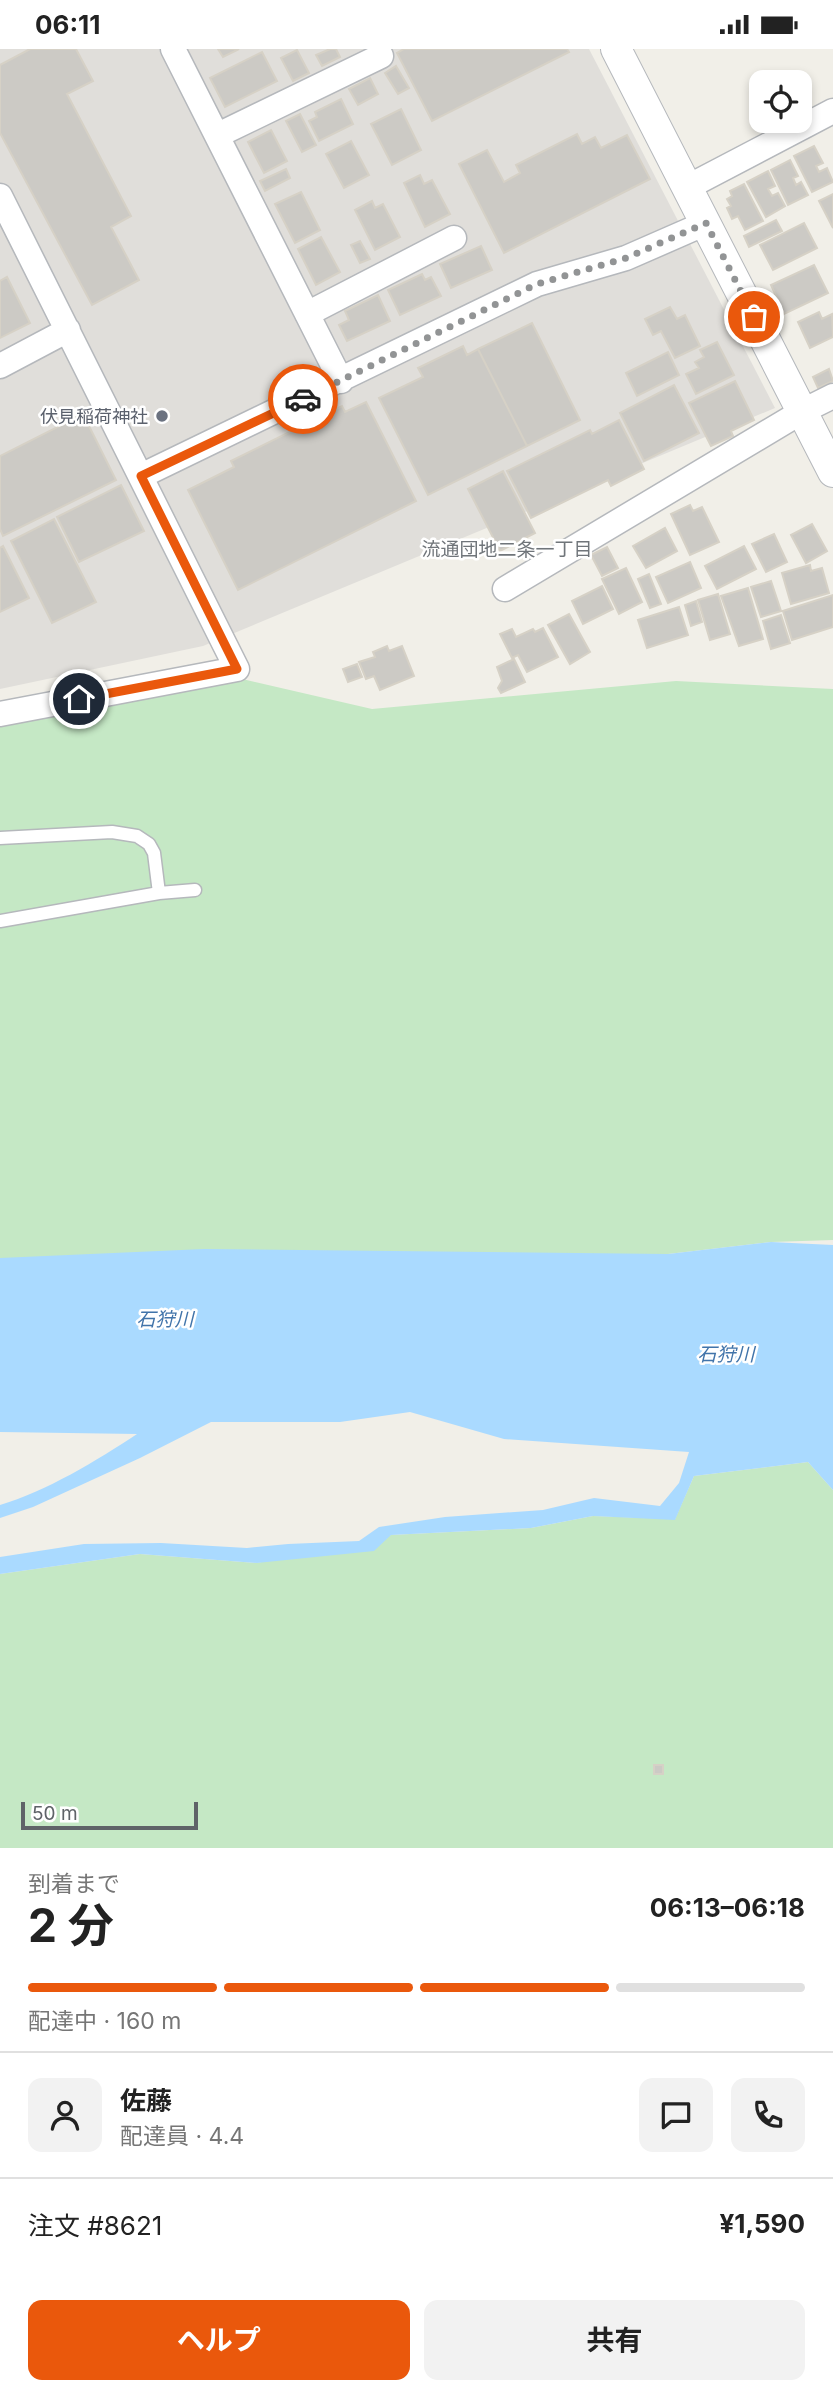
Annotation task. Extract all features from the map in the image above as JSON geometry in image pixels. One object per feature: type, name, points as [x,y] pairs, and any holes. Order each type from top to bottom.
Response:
[{"type":"street","points":[[173,49],[341,381]]},
{"type":"street","points":[[616,49],[833,472]]},
{"type":"street","points":[[218,135],[380,56]]},
{"type":"street","points":[[686,188],[833,111]]},
{"type":"street","points":[[0,196],[237,669],[0,714]]},
{"type":"street","points":[[141,476],[537,284],[626,258],[706,223]]},
{"type":"street","points":[[307,314],[454,238]]},
{"type":"street","points":[[0,366],[68,330]]},
{"type":"street","points":[[505,589],[803,411],[833,396]]},
{"type":"lane","points":[[0,838],[112,832],[137,836],[149,845],[154,853],[159,893]]},
{"type":"lane","points":[[0,921],[159,893],[194,890]]},
{"type":"shaded area","points":[[0,49],[589,49],[775,408],[203,646],[0,689]]},
{"type":"green space","points":[[238,678],[372,709],[676,681],[833,689],[833,1240],[771,1242],[668,1254],[0,1259],[0,723]]},
{"type":"green space","points":[[808,1462],[833,1490],[833,1848],[0,1848],[0,1574],[140,1554],[257,1563],[391,1535],[531,1528],[593,1516],[675,1519],[694,1476]]},
{"type":"water","name":"石狩川","points":[[771,1242],[833,1245],[833,1490],[808,1462],[694,1476],[675,1520],[593,1516],[531,1528],[391,1535],[374,1551],[257,1563],[140,1554],[0,1574],[0,1557],[84,1544],[161,1543],[247,1548],[359,1541],[379,1527],[445,1517],[543,1510],[594,1498],[660,1506],[679,1483],[689,1452],[504,1439],[410,1412],[340,1422],[211,1422],[33,1507],[0,1518],[0,1505],[53,1484],[137,1434],[0,1432],[0,1258],[204,1249],[668,1254]]},
{"type":"building","points":[[30,49],[76,49],[93,81],[67,94],[131,216],[111,227],[139,280],[92,305],[0,133],[0,65]]},
{"type":"building","points":[[218,49],[239,49],[223,57]]},
{"type":"building","points":[[336,49],[340,57],[322,66],[316,55]]},
{"type":"building","points":[[404,49],[567,49],[569,52],[432,121],[397,53]]},
{"type":"building","points":[[297,50],[309,73],[293,81],[281,58]]},
{"type":"building","points":[[262,52],[277,81],[225,107],[210,78]]},
{"type":"building","points":[[396,66],[409,88],[398,94],[385,73]]},
{"type":"building","points":[[370,78],[378,94],[358,105],[349,89]]},
{"type":"building","points":[[341,99],[353,124],[319,141],[309,121],[317,117],[315,112]]},
{"type":"building","points":[[401,109],[421,150],[392,165],[371,124]]},
{"type":"building","points":[[300,114],[316,145],[302,152],[286,121]]},
{"type":"building","points":[[271,130],[287,161],[264,173],[248,142]]},
{"type":"building","points":[[577,134],[582,144],[595,137],[601,148],[627,135],[650,179],[504,253],[459,164],[487,150],[504,182],[520,173],[516,165]]},
{"type":"building","points":[[351,141],[369,175],[344,188],[326,154]]},
{"type":"building","points":[[814,146],[823,163],[816,166],[819,172],[827,168],[833,182],[812,192],[794,156]]},
{"type":"building","points":[[790,160],[798,176],[793,178],[796,185],[801,182],[808,195],[788,205],[771,170]]},
{"type":"building","points":[[286,169],[290,178],[265,191],[260,181]]},
{"type":"building","points":[[768,171],[775,186],[768,189],[772,196],[778,193],[785,206],[766,217],[747,182]]},
{"type":"building","points":[[420,175],[424,184],[432,180],[450,214],[425,227],[404,183]]},
{"type":"building","points":[[744,184],[763,221],[745,230],[738,216],[732,219],[727,208],[731,206],[727,199],[732,196],[730,191]]},
{"type":"building","points":[[301,192],[320,230],[295,243],[275,204]]},
{"type":"building","points":[[833,194],[833,228],[819,201]]},
{"type":"building","points":[[372,201],[375,208],[383,204],[400,237],[375,250],[355,210]]},
{"type":"building","points":[[776,220],[782,231],[749,247],[744,236]]},
{"type":"building","points":[[804,223],[817,248],[773,270],[760,245]]},
{"type":"building","points":[[321,237],[340,272],[316,285],[298,249]]},
{"type":"building","points":[[360,241],[370,259],[360,263],[351,245]]},
{"type":"building","points":[[481,246],[492,270],[451,288],[440,264]]},
{"type":"building","points":[[814,265],[828,293],[784,314],[771,285]]},
{"type":"building","points":[[422,274],[425,280],[431,277],[441,296],[400,315],[388,290]]},
{"type":"building","points":[[7,277],[30,323],[0,338],[0,281]]},
{"type":"building","points":[[378,295],[390,321],[347,341],[339,325],[349,320],[345,311]]},
{"type":"building","points":[[670,307],[677,319],[685,315],[700,346],[675,358],[661,331],[653,335],[645,319]]},
{"type":"building","points":[[819,312],[822,319],[832,314],[833,337],[810,348],[798,322]]},
{"type":"building","points":[[532,323],[580,420],[527,446],[478,349]]},
{"type":"building","points":[[717,342],[734,375],[696,394],[686,374],[699,368],[695,362],[704,357],[700,350]]},
{"type":"building","points":[[463,346],[467,355],[478,349],[527,446],[428,495],[379,398],[423,377],[418,368]]},
{"type":"building","points":[[668,352],[679,375],[637,396],[626,373]]},
{"type":"building","points":[[829,369],[833,381],[818,388],[813,377]]},
{"type":"building","points":[[735,381],[754,420],[731,431],[733,436],[711,446],[689,403]]},
{"type":"building","points":[[674,385],[699,433],[644,461],[620,413]]},
{"type":"building","points":[[366,402],[416,501],[238,590],[188,490],[234,467],[231,461],[342,406],[345,412]]},
{"type":"building","points":[[83,414],[116,480],[3,536],[0,529],[0,456]]},
{"type":"building","points":[[619,420],[644,469],[611,486],[608,480],[531,518],[507,471],[590,430],[592,434]]},
{"type":"building","points":[[503,471],[535,533],[500,551],[468,489]]},
{"type":"building","points":[[121,485],[144,531],[79,562],[57,517]]},
{"type":"building","points":[[690,505],[693,511],[702,507],[719,542],[690,555],[671,514]]},
{"type":"building","points":[[54,519],[96,602],[52,623],[11,541]]},
{"type":"building","points":[[812,524],[827,551],[806,563],[791,535]]},
{"type":"building","points":[[665,528],[677,551],[646,568],[633,546]]},
{"type":"building","points":[[774,534],[787,562],[766,572],[752,544]]},
{"type":"building","points":[[3,546],[29,598],[0,612],[0,548]]},
{"type":"building","points":[[744,546],[756,569],[717,589],[705,566]]},
{"type":"building","points":[[607,547],[618,568],[602,576],[591,555]]},
{"type":"building","points":[[690,562],[701,588],[668,603],[656,577]]},
{"type":"building","points":[[810,565],[811,571],[822,568],[829,593],[791,604],[782,573]]},
{"type":"building","points":[[626,568],[642,602],[619,614],[602,579]]},
{"type":"building","points":[[649,574],[661,604],[650,608],[638,579]]},
{"type":"building","points":[[771,581],[781,611],[761,617],[751,587]]},
{"type":"building","points":[[602,586],[613,609],[583,624],[572,601]]},
{"type":"building","points":[[748,588],[763,639],[739,646],[721,596]]},
{"type":"building","points":[[718,594],[730,634],[710,640],[698,600]]},
{"type":"building","points":[[833,595],[833,627],[792,640],[783,611]]},
{"type":"building","points":[[696,601],[702,622],[691,626],[685,605]]},
{"type":"building","points":[[679,607],[688,635],[647,648],[638,620]]},
{"type":"building","points":[[569,614],[590,652],[570,664],[548,625]]},
{"type":"building","points":[[781,615],[790,643],[771,649],[763,621]]},
{"type":"building","points":[[543,628],[558,657],[527,672],[518,655],[512,658],[500,634],[512,629],[516,637],[533,629],[535,632]]},
{"type":"building","points":[[387,646],[389,651],[402,646],[414,676],[380,690],[374,676],[366,679],[359,662],[375,657],[373,652]]},
{"type":"building","points":[[514,659],[525,682],[501,693],[498,688],[502,681],[497,667]]},
{"type":"building","points":[[357,664],[362,677],[348,682],[343,669]]},
{"type":"building","points":[[654,1765],[663,1765],[663,1774],[654,1774]]},
{"type":"way so far","points":[[303,399],[537,284],[626,258],[706,223],[754,317]]},
{"type":"place","name":"伏見稲荷神社","points":[[162,416]]},
{"type":"district","name":"流通団地二条一丁目","points":[[507,549]]},
{"type":"route","points":[[79,699],[237,669],[141,476],[303,399]]}]
